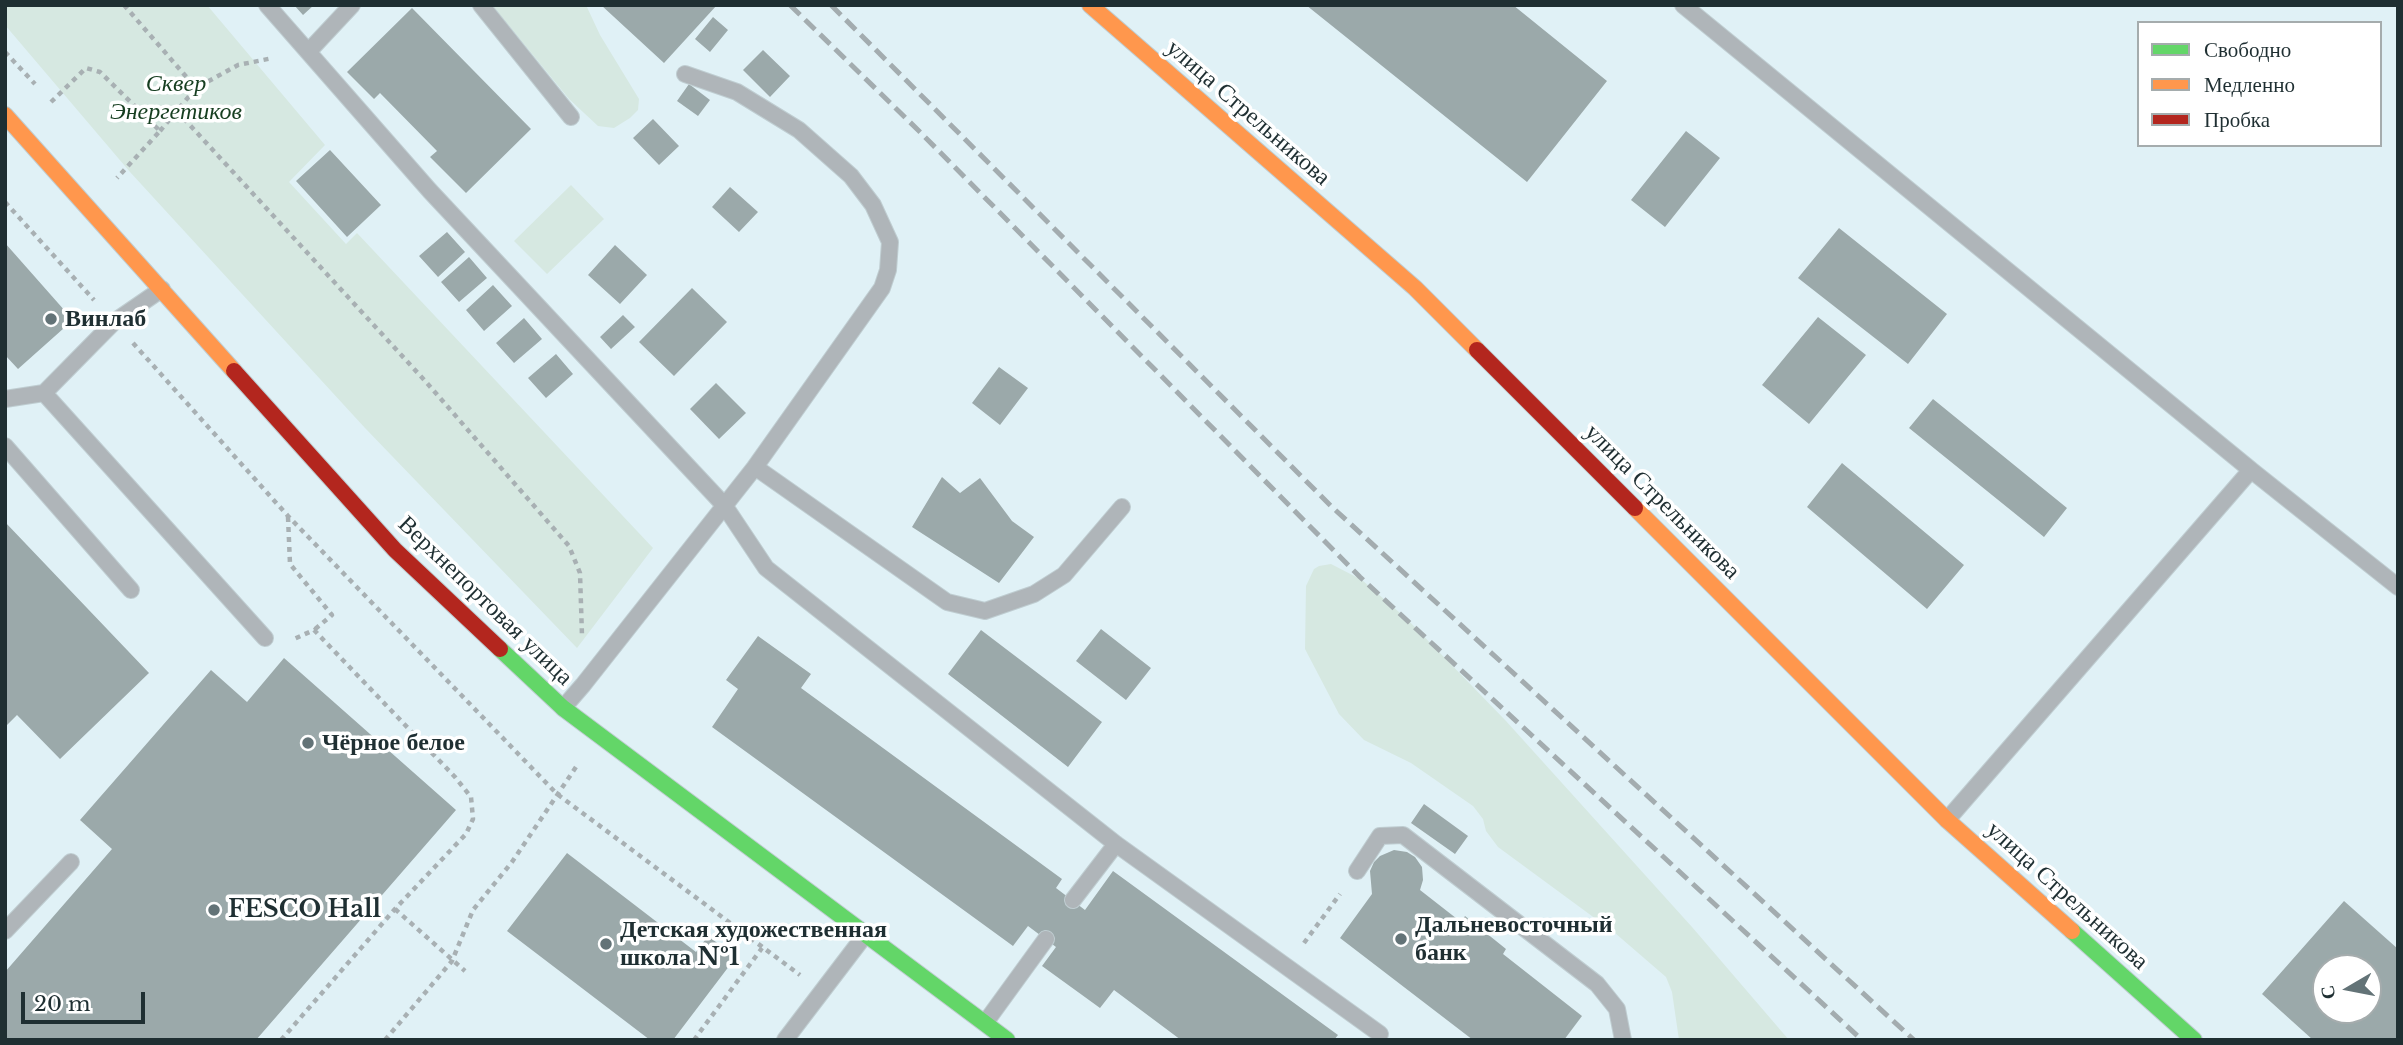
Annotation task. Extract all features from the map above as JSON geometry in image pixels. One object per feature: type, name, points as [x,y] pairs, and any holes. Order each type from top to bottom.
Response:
[{"type":"street","name":"улица Стрельникова","points":[[1090,5],[1415,288],[1947,820],[2194,1040]]},
{"type":"street","name":"Верхнепортовая улица","points":[[5,115],[395,551],[563,708],[1007,1040]]},
{"type":"lane","points":[[267,5],[430,191],[724,505],[766,568],[1116,844],[1382,1038]]},
{"type":"lane","points":[[309,51],[352,5]]},
{"type":"lane","points":[[481,5],[571,117]]},
{"type":"lane","points":[[1683,5],[2398,587]]},
{"type":"lane","points":[[563,708],[755,467],[882,288],[888,270],[890,242],[873,205],[851,176],[799,130],[737,92],[685,74]]},
{"type":"lane","points":[[5,399],[44,393],[114,322],[162,289]]},
{"type":"lane","points":[[44,393],[265,638]]},
{"type":"lane","points":[[5,446],[131,590]]},
{"type":"lane","points":[[755,467],[947,602],[985,611],[1034,594],[1063,575],[1122,507]]},
{"type":"lane","points":[[1947,820],[2251,470]]},
{"type":"lane","points":[[1357,871],[1380,836],[1403,835],[1597,984],[1617,1009],[1623,1040]]},
{"type":"lane","points":[[1073,900],[1116,844]]},
{"type":"lane","points":[[5,931],[71,862]]},
{"type":"lane","points":[[785,1040],[864,935]]},
{"type":"lane","points":[[985,1023],[1045,939]]},
{"type":"path","points":[[124,5],[196,88]]},
{"type":"path","points":[[117,178],[196,88],[238,65]]},
{"type":"path","points":[[51,102],[86,68],[100,72],[160,131]]},
{"type":"path","points":[[177,111],[427,383],[569,546],[580,573],[582,589],[583,685]]},
{"type":"path","points":[[5,202],[288,516],[557,793],[822,990]]},
{"type":"path","points":[[265,638],[288,641],[314,630],[332,615],[290,564],[288,516]]},
{"type":"path","points":[[281,1040],[395,909],[466,834],[474,819],[471,797],[455,777],[314,630]]},
{"type":"path","points":[[385,1040],[452,961],[473,910],[512,862],[557,793],[600,736]]},
{"type":"path","points":[[1287,967],[1357,871]]},
{"type":"path","points":[[395,909],[465,971]]},
{"type":"path","points":[[694,1040],[762,948]]},
{"type":"green space","name":"Сквер Энергетиков","points":[[5,5],[207,5],[325,145],[289,182],[346,244],[357,233],[653,548],[577,648],[365,428],[130,172],[5,25]]},
{"type":"green space","points":[[492,5],[586,5],[600,35],[639,99],[638,110],[614,128],[598,126],[569,99]]},
{"type":"green space","points":[[571,185],[604,219],[547,274],[514,241]]},
{"type":"green space","points":[[1331,564],[1362,580],[1407,619],[1506,721],[1692,927],[1789,1040],[1679,1040],[1672,992],[1666,977],[1615,933],[1498,847],[1473,806],[1411,763],[1364,740],[1339,714],[1305,649],[1306,586],[1314,569]]},
{"type":"building","points":[[294,5],[314,5],[303,15]]},
{"type":"building","points":[[601,5],[717,5],[664,63]]},
{"type":"building","points":[[1306,5],[1513,5],[1607,81],[1527,182]]},
{"type":"building","points":[[412,8],[531,129],[466,193],[430,157],[437,151],[380,93],[374,99],[347,72]]},
{"type":"building","points":[[713,17],[728,30],[710,52],[695,39]]},
{"type":"building","points":[[763,50],[790,76],[770,97],[743,70]]},
{"type":"building","points":[[689,84],[710,100],[698,116],[677,101]]},
{"type":"building","points":[[653,119],[679,146],[659,165],[633,138]]},
{"type":"building","points":[[1686,131],[1720,158],[1665,227],[1631,200]]},
{"type":"building","points":[[330,150],[381,205],[347,237],[296,181]]},
{"type":"building","points":[[730,187],[758,212],[739,232],[712,207]]},
{"type":"building","points":[[1839,228],[1947,314],[1908,364],[1798,278]]},
{"type":"building","points":[[447,232],[465,252],[438,277],[419,256]]},
{"type":"building","points":[[5,243],[73,320],[18,369],[5,355]]},
{"type":"building","points":[[615,245],[647,275],[620,304],[588,275]]},
{"type":"building","points":[[469,257],[487,278],[459,302],[441,282]]},
{"type":"building","points":[[493,285],[512,306],[484,331],[466,310]]},
{"type":"building","points":[[692,288],[727,322],[674,376],[639,342]]},
{"type":"building","points":[[623,315],[635,327],[611,349],[600,337]]},
{"type":"building","points":[[1818,317],[1866,355],[1809,424],[1762,385]]},
{"type":"building","points":[[524,318],[542,339],[514,363],[496,343]]},
{"type":"building","points":[[556,354],[573,374],[546,398],[528,378]]},
{"type":"building","points":[[999,367],[1028,388],[1000,425],[972,403]]},
{"type":"building","points":[[716,383],[746,413],[719,439],[690,409]]},
{"type":"building","points":[[1933,399],[2067,508],[2044,537],[1909,428]]},
{"type":"building","points":[[1842,463],[1964,565],[1927,609],[1807,507]]},
{"type":"building","points":[[942,477],[960,493],[980,478],[1012,521],[1034,537],[999,583],[912,527]]},
{"type":"building","points":[[5,522],[149,673],[60,759],[17,715],[5,727]]},
{"type":"building","points":[[1101,629],[1151,668],[1126,700],[1076,661]]},
{"type":"building","points":[[981,630],[1102,722],[1068,767],[948,674]]},
{"type":"building","points":[[758,636],[811,674],[801,688],[1062,879],[1056,888],[1085,910],[1113,871],[1338,1035],[1334,1040],[1181,1040],[1114,990],[1100,1008],[1042,966],[1056,947],[1028,926],[1013,946],[712,727],[738,689],[726,680]]},
{"type":"building","name":"FESCO Hall","points":[[284,658],[456,810],[256,1040],[5,1040],[5,972],[112,849],[80,820],[211,670],[247,702]]},
{"type":"building","points":[[1424,804],[1468,836],[1455,854],[1411,823]]},
{"type":"building","points":[[1394,850],[1407,852],[1415,857],[1422,867],[1423,880],[1420,890],[1461,922],[1465,916],[1506,949],[1503,954],[1582,1016],[1564,1040],[1473,1040],[1340,938],[1372,894],[1370,871],[1374,862]]},
{"type":"building","name":"Детская художественная школа №1","points":[[567,853],[696,952],[708,936],[736,957],[673,1040],[650,1040],[507,931]]},
{"type":"building","points":[[2344,901],[2398,949],[2398,1040],[2313,1040],[2262,994]]},
{"type":"railway","points":[[790,5],[919,131],[1360,577],[1862,1040]]},
{"type":"railway","points":[[831,5],[1332,507],[1914,1040]]},
{"type":"traffic: fast","points":[[500,649],[563,708],[1007,1040]]},
{"type":"traffic: fast","points":[[2072,931],[2194,1040]]},
{"type":"traffic: slow","points":[[1090,5],[1415,288],[1477,350]]},
{"type":"traffic: slow","points":[[5,115],[234,371]]},
{"type":"traffic: slow","points":[[1635,508],[1947,820],[2072,931]]},
{"type":"traffic: jam","points":[[1477,350],[1635,508]]},
{"type":"traffic: jam","points":[[234,371],[395,550],[500,649]]},
{"type":"place","name":"Винлаб","points":[[51,319]]},
{"type":"place","name":"Чёрное белое","points":[[308,743]]},
{"type":"place","name":"FESCO Hall","points":[[214,910]]},
{"type":"place","name":"Дальневосточный банк","points":[[1401,939]]},
{"type":"place","name":"Детская художественная школа №1","points":[[606,944]]}]
